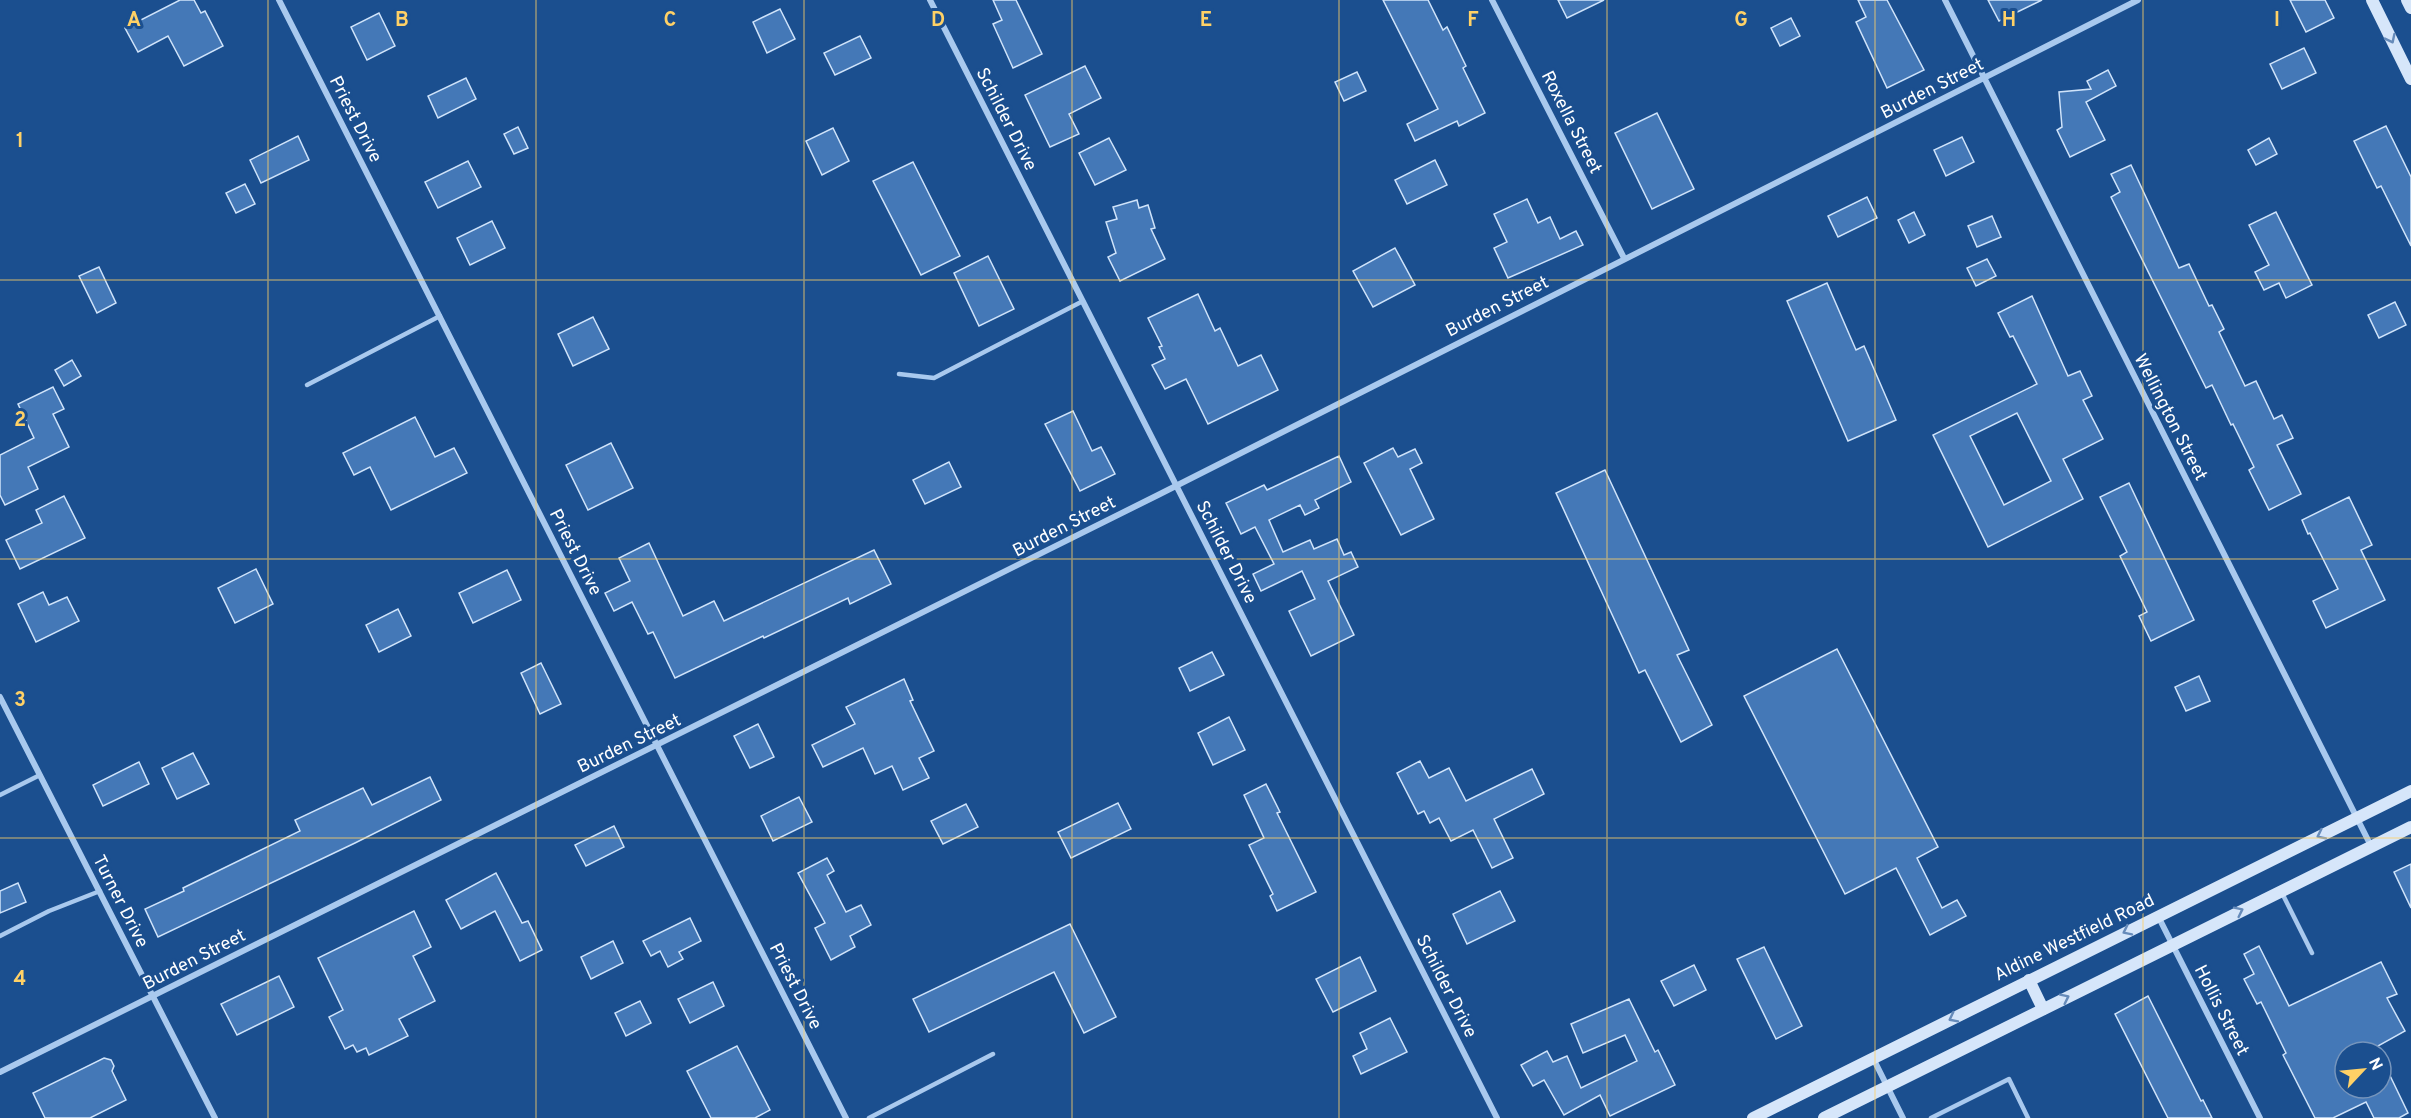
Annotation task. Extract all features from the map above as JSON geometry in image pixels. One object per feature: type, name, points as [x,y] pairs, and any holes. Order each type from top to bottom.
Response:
[{"type":"main road","points":[[2372,0],[2411,79]]},
{"type":"main road","points":[[2407,0],[2411,8]]},
{"type":"main road","name":"Aldine Westfield Road","points":[[1753,1118],[2411,791]]},
{"type":"main road","points":[[1824,1118],[2411,826]]},
{"type":"main road","points":[[2029,980],[2043,1009]]},
{"type":"street","name":"Priest Drive","points":[[279,0],[846,1118]]},
{"type":"street","name":"Schilder Drive","points":[[930,0],[1497,1118]]},
{"type":"street","name":"Roxella Street","points":[[1492,0],[1624,258]]},
{"type":"street","name":"Wellington Street","points":[[1945,0],[2371,846]]},
{"type":"street","name":"Burden Street","points":[[0,1072],[1177,486],[2138,0]]},
{"type":"street","name":"Turner Drive","points":[[0,697],[215,1118]]},
{"type":"street","name":"Hollis Street","points":[[2158,915],[2260,1118]]},
{"type":"street","points":[[1873,1058],[1903,1118]]},
{"type":"lane","points":[[899,374],[934,378],[1083,301]]},
{"type":"lane","points":[[307,385],[440,316]]},
{"type":"lane","points":[[0,795],[40,775]]},
{"type":"lane","points":[[0,936],[49,911],[100,891]]},
{"type":"lane","points":[[2280,891],[2312,952]]},
{"type":"lane","points":[[869,1118],[993,1054]]},
{"type":"lane","points":[[1931,1118],[2009,1079],[2028,1118]]},
{"type":"building","points":[[180,0],[194,0],[201,13],[205,11],[223,46],[184,66],[168,36],[138,52],[125,28]]},
{"type":"building","points":[[993,0],[1016,0],[1042,54],[1013,68],[993,24],[1002,20]]},
{"type":"building","points":[[1383,0],[1428,0],[1443,30],[1447,27],[1466,66],[1463,68],[1485,113],[1459,126],[1457,121],[1415,141],[1407,124],[1438,109]]},
{"type":"building","points":[[1558,0],[1604,0],[1567,18]]},
{"type":"building","points":[[1858,0],[1887,0],[1924,70],[1887,88],[1856,22],[1866,17]]},
{"type":"building","points":[[1988,0],[2042,0],[1999,21]]},
{"type":"building","points":[[2290,0],[2325,0],[2334,18],[2306,32]]},
{"type":"building","points":[[780,9],[795,39],[767,53],[753,22]]},
{"type":"building","points":[[379,13],[395,46],[367,60],[351,27]]},
{"type":"building","points":[[1791,18],[1800,36],[1780,46],[1771,28]]},
{"type":"building","points":[[860,36],[871,58],[835,75],[824,53]]},
{"type":"building","points":[[2304,48],[2316,73],[2282,89],[2270,64]]},
{"type":"building","points":[[1085,66],[1101,98],[1069,114],[1079,134],[1050,147],[1025,95]]},
{"type":"building","points":[[2108,70],[2116,86],[2086,102],[2105,140],[2070,157],[2057,130],[2062,127],[2059,92],[2091,89],[2087,81]]},
{"type":"building","points":[[1357,72],[1366,91],[1344,101],[1335,82]]},
{"type":"building","points":[[466,78],[476,99],[438,118],[428,96]]},
{"type":"building","points":[[1657,113],[1694,189],[1652,209],[1615,133]]},
{"type":"building","points":[[2386,126],[2411,177],[2411,246],[2381,186],[2377,188],[2354,141]]},
{"type":"building","points":[[518,127],[528,148],[514,154],[504,134]]},
{"type":"building","points":[[833,128],[849,161],[822,175],[806,141]]},
{"type":"building","points":[[298,136],[309,160],[261,183],[250,160]]},
{"type":"building","points":[[1962,137],[1974,162],[1946,176],[1934,150]]},
{"type":"building","points":[[1109,138],[1126,170],[1095,185],[1079,153]]},
{"type":"building","points":[[2269,138],[2277,154],[2256,165],[2248,150]]},
{"type":"building","points":[[1435,160],[1447,185],[1407,204],[1395,180]]},
{"type":"building","points":[[468,161],[481,187],[438,208],[425,182]]},
{"type":"building","points":[[913,162],[960,256],[921,275],[873,181]]},
{"type":"building","points":[[2131,165],[2179,268],[2189,264],[2209,306],[2212,305],[2224,329],[2219,332],[2245,386],[2256,381],[2274,419],[2282,415],[2293,438],[2277,445],[2301,494],[2269,510],[2249,470],[2254,467],[2233,424],[2231,425],[2212,385],[2206,388],[2111,197],[2120,192],[2111,174]]},
{"type":"building","points":[[245,184],[255,204],[236,213],[226,193]]},
{"type":"building","points":[[1867,197],[1877,218],[1838,237],[1828,216]]},
{"type":"building","points":[[1527,199],[1538,223],[1550,217],[1560,239],[1576,231],[1583,245],[1508,278],[1494,248],[1507,242],[1494,214]]},
{"type":"building","points":[[1137,200],[1139,208],[1148,205],[1155,228],[1151,229],[1165,259],[1120,281],[1108,257],[1116,253],[1106,222],[1117,219],[1113,207]]},
{"type":"building","points":[[1914,212],[1925,235],[1909,243],[1898,220]]},
{"type":"building","points":[[2276,212],[2312,285],[2286,298],[2279,283],[2264,290],[2255,272],[2269,265],[2249,225]]},
{"type":"building","points":[[1992,216],[2001,237],[1977,247],[1968,226]]},
{"type":"building","points":[[492,221],[505,248],[470,265],[457,238]]},
{"type":"building","points":[[1395,248],[1415,285],[1373,307],[1353,271]]},
{"type":"building","points":[[988,256],[1014,309],[979,326],[954,273]]},
{"type":"building","points":[[1987,259],[1996,276],[1976,286],[1967,268]]},
{"type":"building","points":[[99,267],[116,303],[97,313],[79,276]]},
{"type":"building","points":[[1827,283],[1856,350],[1864,346],[1896,420],[1848,441],[1787,301]]},
{"type":"building","points":[[1198,294],[1215,331],[1220,328],[1238,366],[1261,355],[1278,390],[1208,424],[1186,379],[1165,389],[1152,365],[1165,359],[1159,347],[1162,346],[1148,318]]},
{"type":"building","points":[[2032,296],[2068,376],[2080,371],[2092,396],[2083,400],[2103,439],[2063,459],[2083,499],[1988,547],[1933,435],[2037,384],[2013,336],[2010,337],[1998,313]],"holes":[[[2017,413],[2051,481],[2004,505],[1970,436]]]},
{"type":"building","points":[[2395,302],[2406,325],[2379,338],[2368,315]]},
{"type":"building","points":[[593,317],[609,349],[573,366],[558,334]]},
{"type":"building","points":[[72,360],[81,376],[64,386],[55,370]]},
{"type":"building","points":[[53,387],[64,409],[53,414],[69,447],[28,467],[38,489],[5,505],[0,495],[0,455],[34,438],[18,404]]},
{"type":"building","points":[[1073,411],[1092,451],[1101,447],[1115,474],[1080,491],[1045,424]]},
{"type":"building","points":[[415,417],[435,457],[454,448],[467,473],[391,510],[370,467],[354,475],[343,453]]},
{"type":"building","points":[[611,443],[633,488],[588,510],[566,465]]},
{"type":"building","points":[[1393,448],[1398,457],[1415,449],[1422,463],[1410,469],[1434,519],[1401,535],[1364,463]]},
{"type":"building","points":[[1339,456],[1351,482],[1315,500],[1319,508],[1305,515],[1300,505],[1269,520],[1283,552],[1310,540],[1314,549],[1337,539],[1344,555],[1351,552],[1358,567],[1328,581],[1354,635],[1311,656],[1289,611],[1315,599],[1302,571],[1261,591],[1253,574],[1274,564],[1255,527],[1241,534],[1226,503],[1264,485],[1267,490]]},
{"type":"building","points":[[949,462],[961,487],[925,504],[913,480]]},
{"type":"building","points":[[1605,470],[1689,650],[1677,655],[1712,725],[1681,742],[1645,670],[1639,673],[1556,493]]},
{"type":"building","points":[[2129,483],[2194,620],[2151,641],[2139,616],[2147,612],[2120,556],[2127,552],[2100,497]]},
{"type":"building","points":[[64,496],[85,538],[20,569],[6,540],[42,523],[36,510]]},
{"type":"building","points":[[2349,497],[2372,545],[2361,550],[2385,600],[2326,628],[2313,601],[2338,589],[2302,520]]},
{"type":"building","points":[[649,543],[683,616],[714,601],[724,621],[874,550],[891,584],[850,604],[848,598],[675,678],[653,632],[648,634],[632,602],[614,611],[605,593],[630,581],[619,558]]},
{"type":"building","points":[[256,569],[273,604],[235,623],[218,588]]},
{"type":"building","points":[[507,570],[521,600],[473,623],[459,593]]},
{"type":"building","points":[[43,592],[49,605],[67,597],[79,621],[36,642],[18,604]]},
{"type":"building","points":[[398,609],[411,636],[379,652],[366,625]]},
{"type":"building","points":[[1837,649],[1938,847],[1917,858],[1942,908],[1957,900],[1966,916],[1930,935],[1896,868],[1845,894],[1744,696]]},
{"type":"building","points":[[1212,652],[1224,675],[1190,691],[1179,668]]},
{"type":"building","points":[[541,663],[561,704],[540,714],[521,673]]},
{"type":"building","points":[[2199,676],[2210,701],[2186,711],[2175,687]]},
{"type":"building","points":[[904,679],[913,700],[910,701],[934,751],[919,758],[929,778],[903,790],[892,766],[875,774],[863,748],[823,767],[812,745],[855,724],[846,707]]},
{"type":"building","points":[[1229,717],[1245,750],[1213,765],[1198,733]]},
{"type":"building","points":[[758,724],[774,757],[750,768],[734,736]]},
{"type":"building","points":[[193,753],[209,784],[177,799],[162,768]]},
{"type":"building","points":[[1420,761],[1429,778],[1449,768],[1466,801],[1532,769],[1544,794],[1494,819],[1513,858],[1492,868],[1473,830],[1451,841],[1439,818],[1430,823],[1424,811],[1418,814],[1397,773]]},
{"type":"building","points":[[139,762],[149,784],[103,806],[93,785]]},
{"type":"building","points":[[430,777],[441,800],[158,937],[145,909],[300,831],[295,820],[363,788],[372,805]]},
{"type":"building","points":[[1266,784],[1280,812],[1277,813],[1316,892],[1277,911],[1270,896],[1273,894],[1249,845],[1264,838],[1244,795]]},
{"type":"building","points":[[799,797],[812,822],[773,841],[761,816]]},
{"type":"building","points":[[1118,803],[1131,829],[1071,858],[1058,832]]},
{"type":"building","points":[[966,804],[978,827],[943,844],[931,821]]},
{"type":"building","points":[[614,826],[624,847],[586,866],[575,845]]},
{"type":"building","points":[[827,858],[834,871],[827,875],[846,912],[861,905],[871,925],[850,936],[855,947],[831,960],[815,928],[825,923],[798,873]]},
{"type":"building","points":[[2411,864],[2411,908],[2394,872]]},
{"type":"building","points":[[496,873],[522,923],[528,921],[542,950],[520,961],[495,911],[461,929],[446,900]]},
{"type":"building","points":[[18,883],[26,902],[0,913],[0,891]]},
{"type":"building","points":[[1500,891],[1515,921],[1467,944],[1453,914]]},
{"type":"building","points":[[414,911],[431,947],[413,956],[435,1001],[399,1019],[408,1036],[369,1055],[366,1048],[357,1052],[353,1045],[345,1049],[329,1017],[343,1010],[318,958]]},
{"type":"building","points":[[690,918],[701,941],[679,952],[683,959],[668,967],[660,951],[651,956],[643,941]]},
{"type":"building","points":[[1070,924],[1116,1017],[1084,1033],[1054,972],[929,1032],[913,999]]},
{"type":"building","points":[[613,941],[623,963],[591,979],[581,957]]},
{"type":"building","points":[[2259,946],[2289,1006],[2381,962],[2397,994],[2387,998],[2405,1031],[2389,1040],[2333,1040],[2333,1100],[2393,1100],[2393,1082],[2408,1113],[2399,1118],[2374,1118],[2366,1102],[2333,1118],[2315,1118],[2283,1055],[2286,1053],[2261,1002],[2257,1004],[2244,979],[2254,974],[2244,954]]},
{"type":"building","points":[[1764,947],[1802,1026],[1776,1039],[1737,959]]},
{"type":"building","points":[[1360,957],[1376,991],[1333,1012],[1316,979]]},
{"type":"building","points":[[1694,965],[1706,990],[1674,1006],[1661,981]]},
{"type":"building","points":[[279,976],[294,1007],[237,1035],[221,1004]]},
{"type":"building","points":[[713,982],[724,1006],[690,1023],[678,999]]},
{"type":"building","points":[[2148,996],[2201,1101],[2203,1100],[2212,1118],[2168,1118],[2115,1014]]},
{"type":"building","points":[[1629,999],[1655,1052],[1658,1050],[1675,1085],[1610,1116],[1600,1095],[1564,1115],[1544,1080],[1533,1086],[1521,1065],[1547,1051],[1553,1062],[1567,1056],[1581,1088],[1637,1061],[1625,1035],[1583,1053],[1571,1024]]},
{"type":"building","points":[[640,1001],[651,1023],[626,1036],[615,1013]]},
{"type":"building","points":[[1390,1018],[1407,1052],[1361,1074],[1353,1056],[1367,1049],[1360,1033]]},
{"type":"building","points":[[737,1046],[770,1110],[755,1118],[711,1118],[687,1071]]},
{"type":"building","points":[[104,1058],[111,1060],[114,1066],[112,1071],[126,1100],[90,1118],[45,1118],[33,1093]]}]
